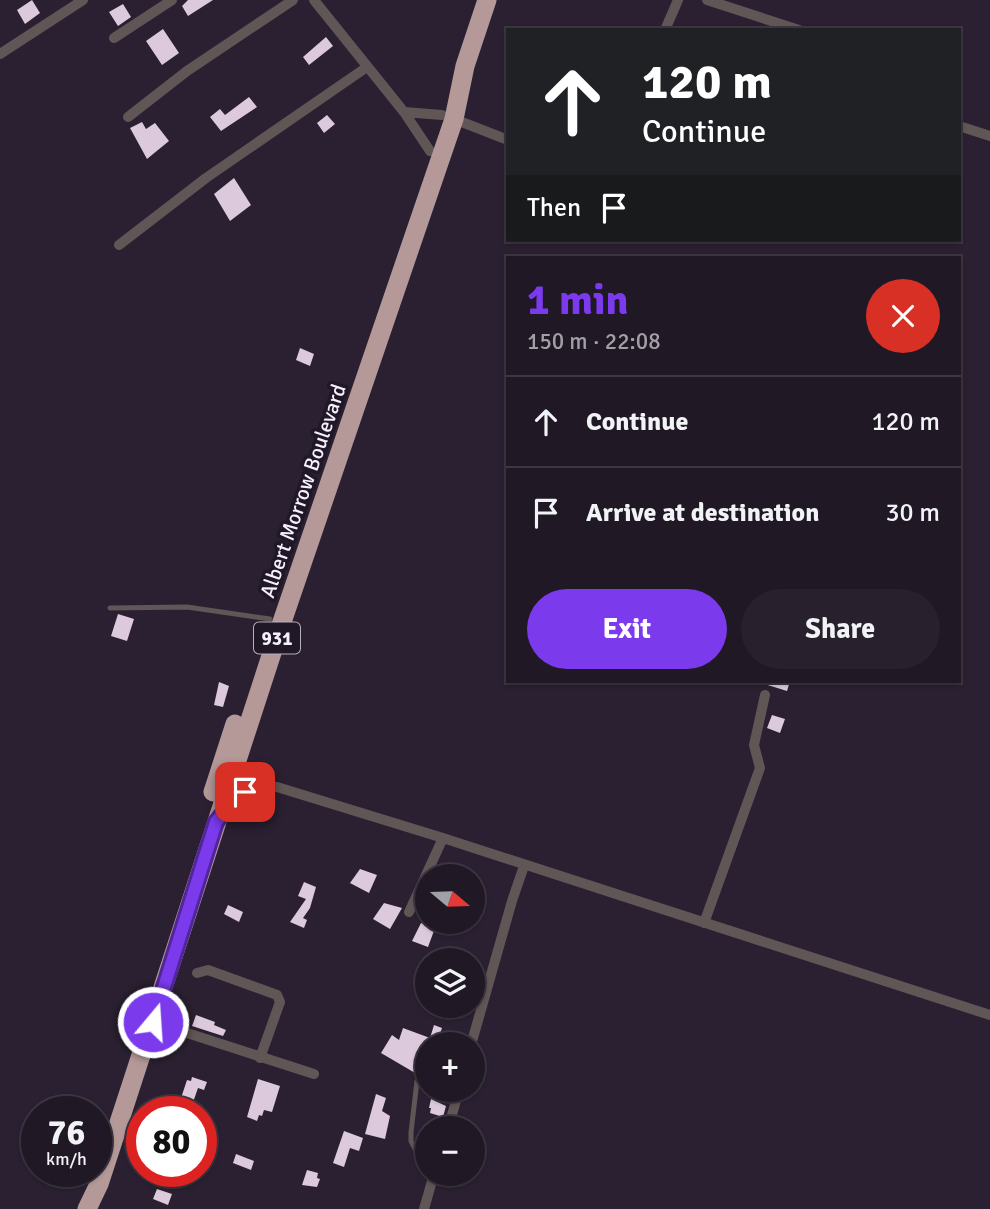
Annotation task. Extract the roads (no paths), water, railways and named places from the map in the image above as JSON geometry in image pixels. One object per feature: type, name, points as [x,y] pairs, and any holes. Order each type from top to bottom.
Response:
[{"type":"highway","name":"Albert Morrow Boulevard","points":[[84,1209],[99,1184],[153,1022],[216,822],[487,0]]},
{"type":"highway","name":"Albert Morrow Boulevard","points":[[112,1103],[270,619],[430,151],[448,117]]},
{"type":"highway","name":"Albert Morrow Boulevard","points":[[84,1209],[87,1187]]},
{"type":"street","points":[[0,54],[83,0]]},
{"type":"street","points":[[114,38],[173,0]]},
{"type":"street","points":[[128,117],[187,71],[293,0]]},
{"type":"street","points":[[314,0],[404,113],[430,151]]},
{"type":"street","points":[[667,28],[678,0]]},
{"type":"street","points":[[707,0],[793,28]]},
{"type":"street","points":[[119,245],[206,178],[367,67]]},
{"type":"street","points":[[404,113],[448,117],[506,139]]},
{"type":"street","points":[[961,127],[990,136]]},
{"type":"street","points":[[704,923],[760,768],[754,745],[765,695]]},
{"type":"street","points":[[236,764],[252,788]]},
{"type":"street","points":[[216,822],[237,799],[252,788],[277,787],[990,1015]]},
{"type":"street","points":[[409,912],[443,838]]},
{"type":"street","points":[[475,1032],[524,866]]},
{"type":"street","points":[[197,973],[208,970],[277,995],[280,1002],[260,1058]]},
{"type":"street","points":[[153,1022],[314,1074]]},
{"type":"street","points":[[424,1209],[431,1186]]},
{"type":"lane","points":[[110,608],[187,607],[270,619]]},
{"type":"lane","points":[[415,1101],[411,1141],[415,1150]]}]
